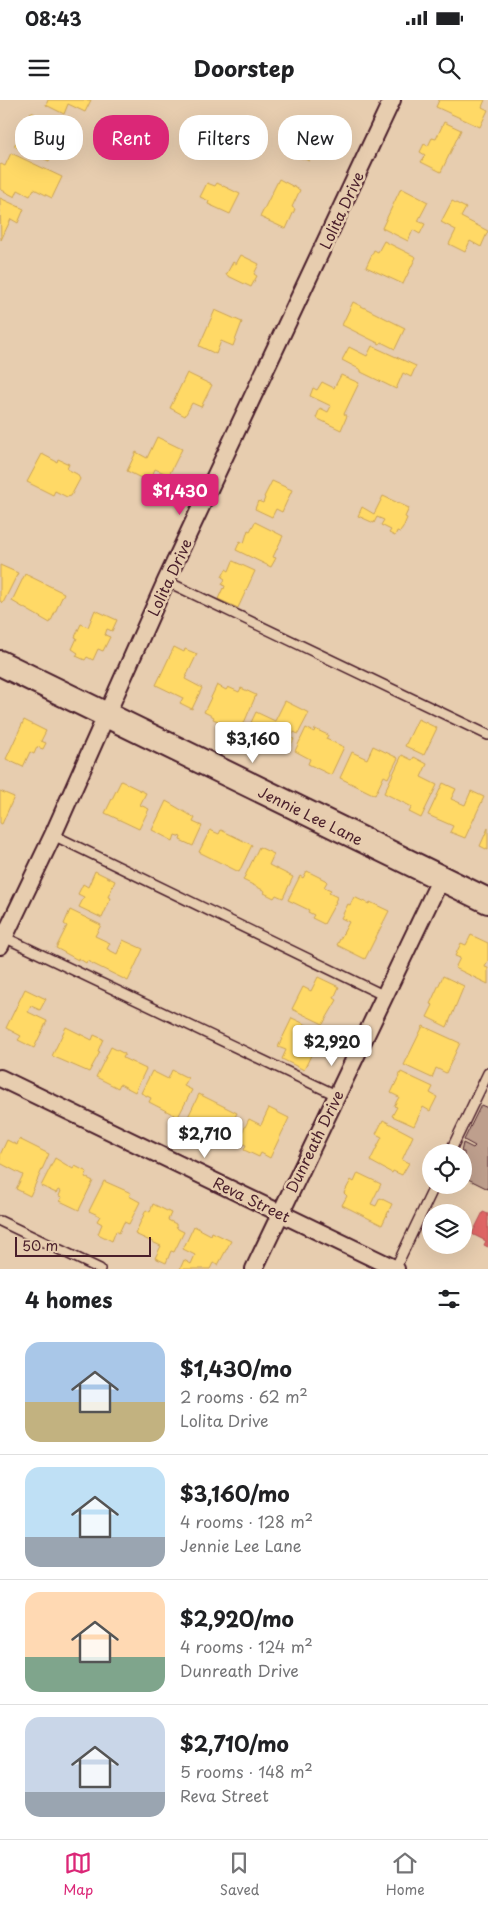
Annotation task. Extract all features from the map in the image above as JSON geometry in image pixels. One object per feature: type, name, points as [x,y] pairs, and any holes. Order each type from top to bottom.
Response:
[{"type":"street","name":"Lolita Drive","points":[[2,942],[53,835],[166,581],[392,100]]},
{"type":"street","name":"Jennie Lee Lane","points":[[0,663],[106,713],[488,901]]},
{"type":"street","name":"Dunreath Drive","points":[[254,1269],[441,878]]},
{"type":"street","name":"Reva Street","points":[[0,1078],[396,1269]]},
{"type":"lane","points":[[166,581],[488,735]]},
{"type":"lane","points":[[53,835],[385,996]]},
{"type":"lane","points":[[2,942],[336,1095]]},
{"type":"lane","points":[[454,1144],[488,1073]]},
{"type":"lane","points":[[396,1269],[431,1194]]},
{"type":"lane","points":[[0,1221],[100,1269]]},
{"type":"building: Homes","points":[[48,100],[91,100],[85,112],[68,104],[64,114],[46,105]]},
{"type":"building: Homes","points":[[439,100],[485,100],[482,107],[488,110],[480,127],[436,107]]},
{"type":"building: Homes","points":[[444,122],[461,130],[441,172],[421,162],[425,155],[420,152],[424,144],[428,146],[432,138],[436,139]]},
{"type":"building: Homes","points":[[11,153],[15,155],[15,160],[26,160],[62,177],[52,198],[34,189],[30,196],[18,190],[15,197],[0,189],[0,165],[5,166]]},
{"type":"building: Homes","points":[[279,179],[300,190],[292,207],[295,209],[286,229],[260,217]]},
{"type":"building: Homes","points":[[207,183],[215,186],[217,183],[240,194],[230,214],[208,204],[209,201],[200,197]]},
{"type":"building: Homes","points":[[401,188],[428,202],[418,221],[425,224],[420,234],[413,230],[408,241],[382,228]]},
{"type":"building: Homes","points":[[0,198],[24,209],[18,223],[11,219],[1,240]]},
{"type":"building: Homes","points":[[452,201],[466,208],[461,217],[488,231],[481,247],[470,241],[465,252],[449,244],[456,230],[441,222]]},
{"type":"building: Homes","points":[[384,241],[416,257],[403,284],[366,267],[374,250],[378,252]]},
{"type":"building: Homes","points":[[241,255],[259,264],[254,274],[257,276],[251,287],[226,275],[233,262],[236,264]]},
{"type":"building: Homes","points":[[353,302],[405,328],[395,349],[381,342],[380,344],[342,325]]},
{"type":"building: Homes","points":[[215,310],[242,322],[233,346],[221,341],[216,354],[199,346]]},
{"type":"building: Homes","points":[[372,346],[416,366],[411,377],[403,373],[396,389],[361,372],[361,370],[342,360],[349,347],[367,356]]},
{"type":"building: Homes","points":[[187,373],[212,385],[201,407],[192,403],[185,416],[170,408]]},
{"type":"building: Homes","points":[[341,375],[359,383],[344,414],[347,416],[341,430],[316,418],[320,408],[328,412],[331,406],[310,396],[313,388],[317,390],[322,382],[334,388]]},
{"type":"building: Homes","points":[[157,437],[182,449],[169,475],[155,469],[149,482],[127,471],[136,452],[147,458]]},
{"type":"building: Homes","points":[[42,454],[57,462],[58,459],[69,464],[67,469],[77,474],[80,479],[71,496],[67,497],[55,491],[53,495],[27,482]]},
{"type":"building: Homes","points":[[272,481],[292,490],[282,512],[276,509],[272,517],[255,509],[258,501],[263,503]]},
{"type":"building: Homes","points":[[383,496],[409,508],[403,528],[400,532],[397,531],[395,536],[389,533],[391,530],[381,525],[384,520],[377,517],[374,523],[358,516],[362,507],[374,514]]},
{"type":"building: Homes","points":[[255,522],[283,536],[273,557],[276,558],[271,567],[236,550],[240,541],[244,543],[248,530],[250,531]]},
{"type":"building: Homes","points":[[233,561],[255,571],[238,608],[218,599],[225,586],[222,585],[225,579],[222,577],[226,569],[229,571]]},
{"type":"building: Homes","points":[[0,565],[18,573],[3,603],[0,601]]},
{"type":"building: Homes","points":[[25,574],[64,593],[50,623],[12,601]]},
{"type":"building: Homes","points":[[95,610],[117,620],[112,631],[107,629],[105,635],[110,637],[103,651],[98,649],[93,660],[87,657],[85,660],[76,656],[78,653],[72,649],[81,624],[88,627]]},
{"type":"building: Homes","points":[[174,647],[184,652],[185,649],[197,654],[185,679],[202,688],[192,709],[180,703],[183,698],[156,685]]},
{"type":"building: Homes","points":[[217,685],[226,690],[228,687],[239,692],[241,688],[256,695],[241,730],[213,719],[214,717],[204,712]]},
{"type":"building: Homes","points":[[285,701],[309,713],[298,734],[294,732],[291,738],[294,739],[288,751],[279,746],[278,749],[246,733],[256,712],[275,721]]},
{"type":"building: Homes","points":[[418,719],[437,728],[424,755],[405,746]]},
{"type":"building: Homes","points":[[24,720],[46,731],[41,741],[46,743],[43,749],[37,747],[34,754],[30,752],[23,767],[6,759]]},
{"type":"building: Homes","points":[[306,728],[314,732],[315,729],[328,735],[326,739],[344,747],[331,775],[308,764],[310,759],[295,751]]},
{"type":"building: Homes","points":[[373,746],[398,758],[388,778],[384,776],[375,795],[340,778],[352,752],[367,759]]},
{"type":"building: Homes","points":[[402,755],[412,760],[414,757],[427,764],[421,777],[437,785],[421,818],[409,812],[412,807],[384,793]]},
{"type":"building: Homes","points":[[121,781],[146,793],[140,805],[149,809],[139,829],[105,813]]},
{"type":"building: Homes","points":[[443,783],[456,789],[451,799],[465,805],[471,791],[484,797],[465,838],[450,832],[453,826],[428,815]]},
{"type":"building: Homes","points":[[0,791],[14,797],[2,824],[0,823]]},
{"type":"building: Homes","points":[[166,801],[195,818],[193,822],[202,826],[193,846],[180,840],[181,837],[175,835],[173,841],[152,830]]},
{"type":"building: Homes","points":[[488,828],[488,850],[480,846]]},
{"type":"building: Homes","points":[[210,830],[219,834],[221,830],[252,845],[239,872],[199,852]]},
{"type":"building: Homes","points":[[259,847],[274,854],[269,865],[293,877],[283,898],[276,895],[274,898],[264,893],[265,891],[243,880]]},
{"type":"building: Homes","points":[[95,871],[115,881],[108,897],[111,898],[102,918],[79,907],[84,897],[78,894],[83,884],[88,887]]},
{"type":"building: Homes","points":[[307,871],[325,880],[327,882],[324,887],[331,890],[329,893],[337,897],[324,924],[312,918],[314,915],[308,912],[309,910],[288,900],[300,876],[303,878]]},
{"type":"building: Homes","points":[[354,897],[389,911],[365,959],[337,945],[349,922],[341,918]]},
{"type":"building: Homes","points":[[70,910],[101,925],[95,936],[110,943],[107,949],[117,954],[123,940],[143,949],[128,981],[87,961],[86,963],[78,958],[78,960],[56,948],[67,926],[64,924]]},
{"type":"building: Homes","points":[[471,935],[488,943],[488,960],[485,967],[488,968],[488,984],[455,968],[460,958],[455,956],[461,943],[466,945]]},
{"type":"building: Homes","points":[[443,976],[464,986],[447,1027],[427,1017],[433,1005],[430,1004]]},
{"type":"building: Homes","points":[[318,977],[339,987],[334,998],[337,1000],[323,1024],[292,1009],[303,987],[311,991]]},
{"type":"building: Homes","points":[[25,989],[46,999],[40,1010],[31,1006],[28,1012],[47,1021],[34,1048],[18,1040],[21,1036],[6,1028]]},
{"type":"building: Homes","points":[[292,1018],[322,1032],[304,1070],[282,1059],[286,1050],[278,1047]]},
{"type":"building: Homes","points":[[423,1026],[460,1043],[446,1073],[436,1068],[432,1078],[404,1065]]},
{"type":"building: Homes","points":[[66,1027],[92,1040],[94,1035],[103,1039],[98,1051],[100,1052],[89,1072],[52,1056]]},
{"type":"building: Homes","points":[[111,1047],[125,1054],[123,1058],[146,1069],[135,1092],[120,1084],[118,1088],[96,1077]]},
{"type":"building: Homes","points":[[172,1070],[188,1078],[184,1086],[192,1090],[178,1117],[149,1102],[151,1098],[141,1093],[152,1071],[168,1079]]},
{"type":"building: Homes","points":[[401,1072],[433,1087],[430,1093],[437,1097],[430,1111],[423,1107],[414,1126],[392,1116],[397,1107],[394,1106],[399,1097],[391,1093]]},
{"type":"building: Homes","points":[[199,1094],[237,1113],[225,1136],[216,1132],[214,1135],[186,1121]]},
{"type":"building: Homes","points":[[269,1108],[289,1118],[270,1158],[261,1153],[259,1157],[244,1150],[246,1145],[238,1141],[249,1119],[261,1125]]},
{"type":"building: Homes","points":[[383,1120],[413,1136],[402,1160],[409,1163],[402,1175],[393,1171],[392,1173],[370,1161],[382,1137],[376,1134]]},
{"type":"building: Homes","points":[[19,1139],[49,1154],[30,1196],[16,1189],[23,1175],[0,1163],[0,1155],[7,1140],[17,1145]]},
{"type":"building: Homes","points":[[55,1158],[73,1169],[75,1166],[87,1172],[85,1177],[93,1181],[79,1210],[60,1201],[62,1197],[59,1196],[61,1191],[58,1190],[56,1193],[41,1186]]},
{"type":"building: Homes","points":[[358,1173],[381,1184],[371,1204],[376,1206],[380,1198],[392,1204],[382,1225],[342,1205],[347,1196],[344,1193],[351,1180],[354,1182]]},
{"type":"building: Homes","points":[[104,1181],[131,1193],[129,1196],[140,1202],[129,1224],[124,1222],[119,1233],[116,1231],[112,1241],[98,1234],[102,1224],[97,1221],[100,1216],[89,1211]]},
{"type":"building: Homes","points":[[153,1204],[171,1213],[168,1220],[176,1224],[178,1229],[184,1232],[174,1252],[171,1251],[166,1263],[155,1258],[161,1246],[135,1234],[146,1210],[150,1212]]},
{"type":"building: Homes","points":[[194,1226],[211,1235],[212,1232],[231,1241],[218,1265],[213,1263],[210,1269],[180,1269],[184,1260],[191,1264],[195,1255],[183,1249]]},
{"type":"building: Shops","points":[[483,1212],[488,1214],[488,1247],[484,1245],[486,1241],[472,1234]]},
{"type":"building: Other","points":[[481,1105],[488,1108],[488,1189],[472,1181],[472,1148],[475,1146],[464,1140]]}]
